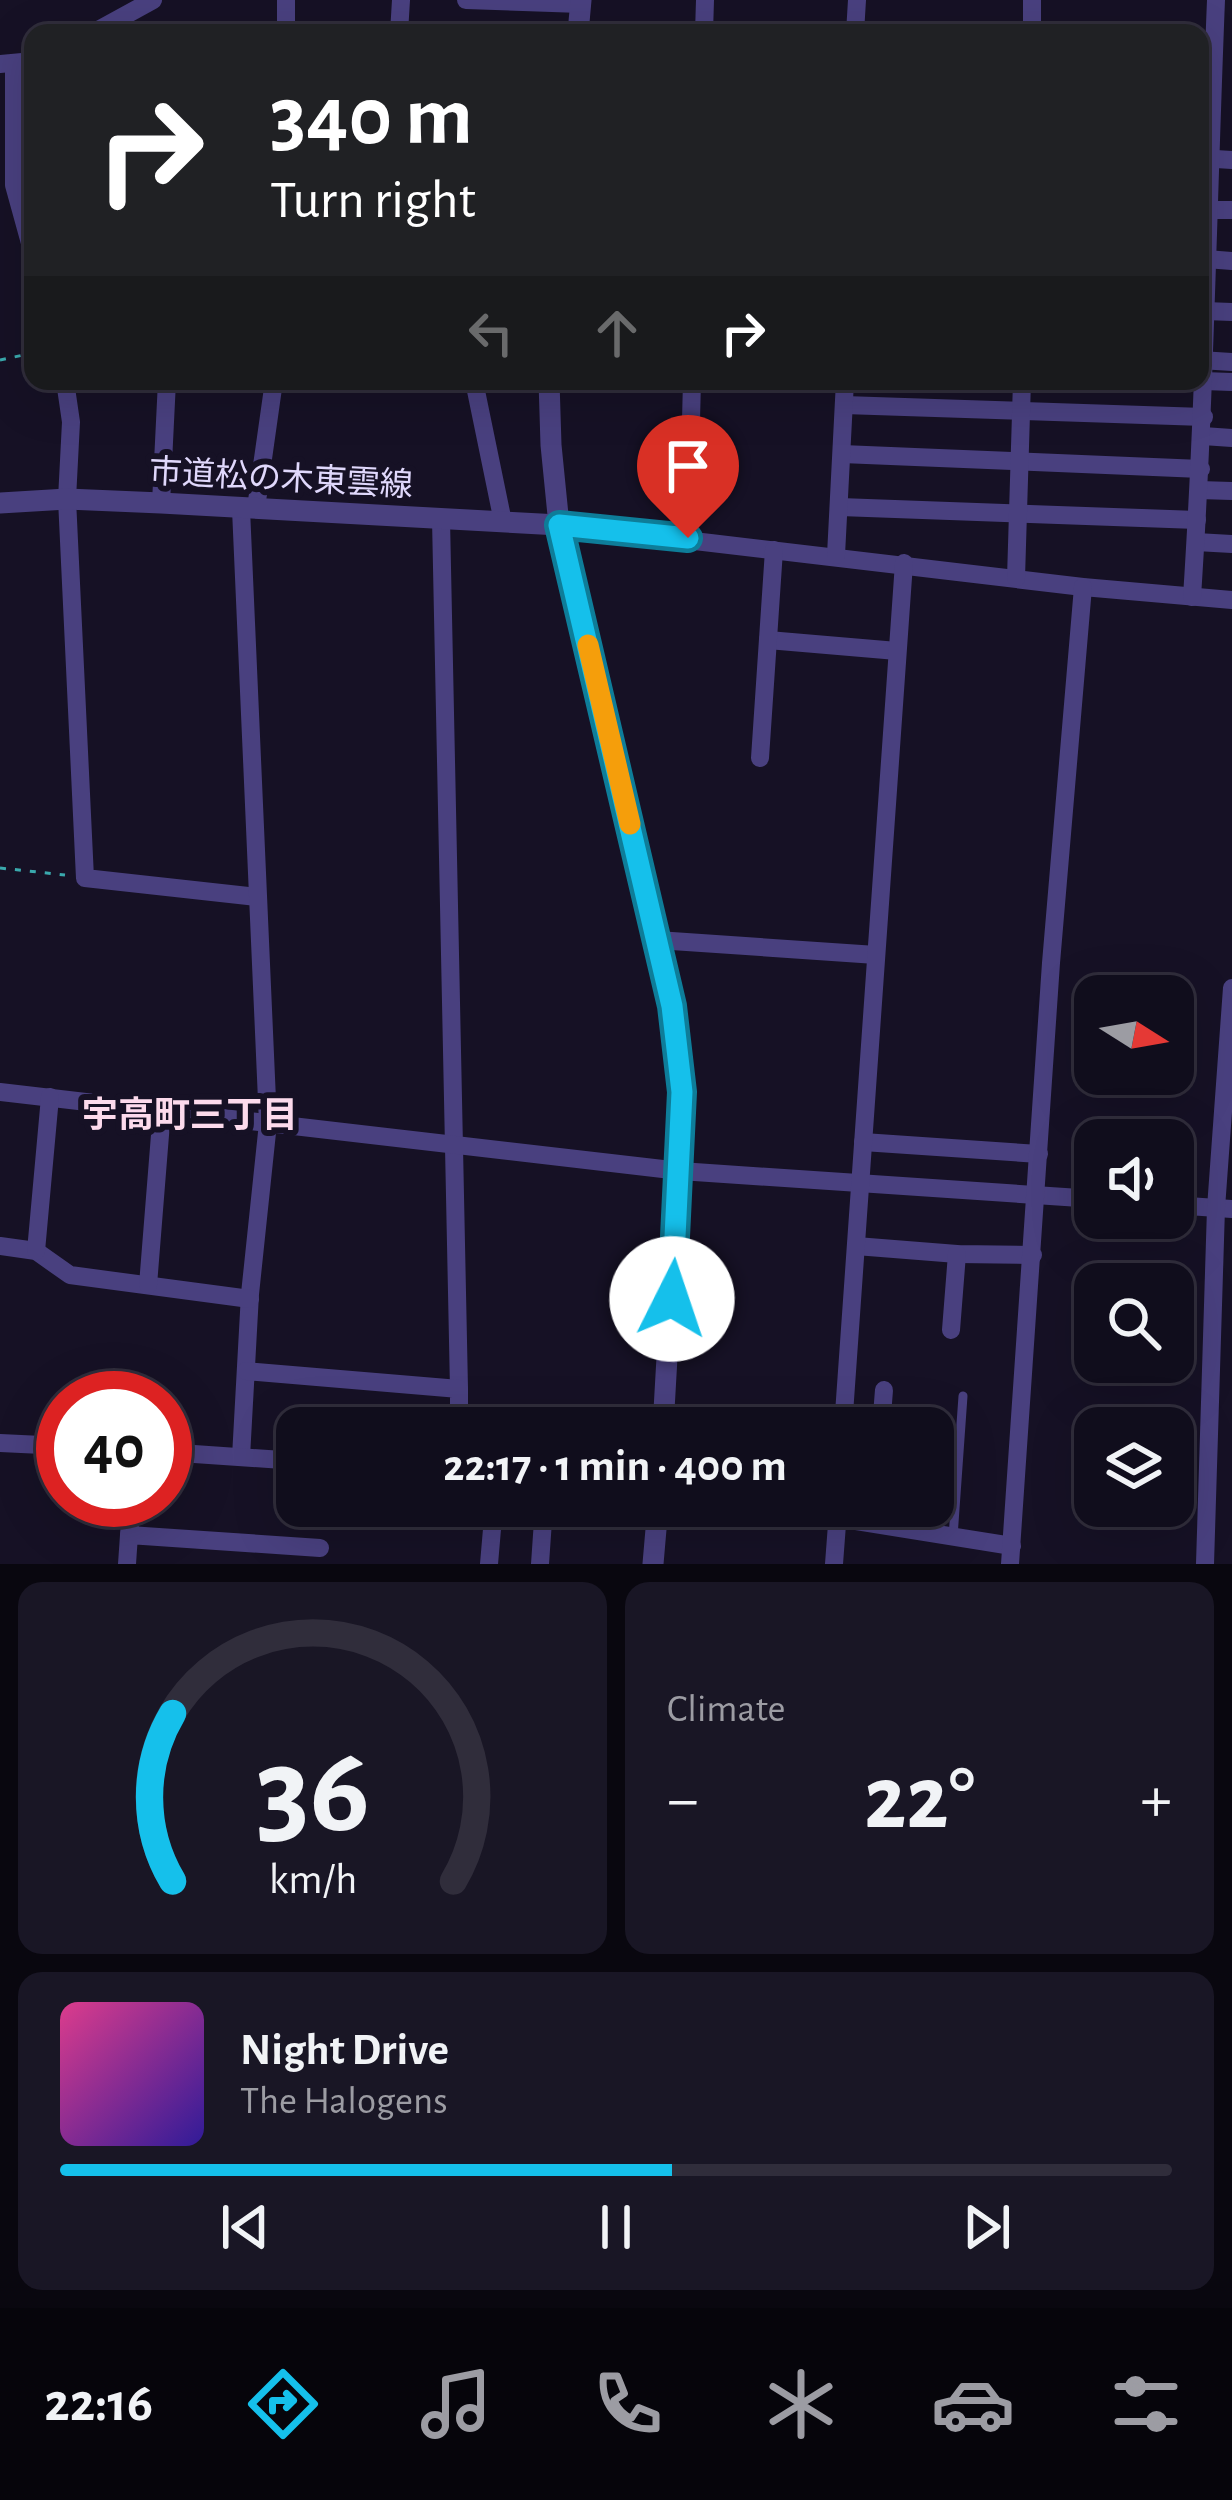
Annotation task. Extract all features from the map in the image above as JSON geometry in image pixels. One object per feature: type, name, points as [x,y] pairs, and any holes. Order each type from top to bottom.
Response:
[{"type":"street","points":[[109,24],[153,0]]},
{"type":"street","points":[[466,0],[581,2]]},
{"type":"street","points":[[1209,140],[1218,99],[1216,0]]},
{"type":"street","points":[[16,64],[24,178]]},
{"type":"street","points":[[66,390],[85,878],[257,897]]},
{"type":"street","points":[[160,503],[166,390]]},
{"type":"street","points":[[241,1457],[250,1299],[268,1123],[257,897],[248,508],[272,390]]},
{"type":"street","points":[[476,390],[503,522]]},
{"type":"street","points":[[549,390],[559,525],[672,1006],[682,1092],[664,1407]]},
{"type":"street","points":[[688,538],[692,390]]},
{"type":"street","points":[[836,555],[845,390]]},
{"type":"street","points":[[1016,578],[1022,390]]},
{"type":"street","points":[[1192,597],[1203,390]]},
{"type":"street","points":[[844,405],[1021,411],[1204,427],[1232,438]]},
{"type":"street","points":[[842,454],[1201,469]]},
{"type":"street","points":[[1199,490],[1232,491]]},
{"type":"street","name":"市道松の木東雲線","points":[[0,503],[67,499],[559,525]]},
{"type":"street","points":[[840,507],[1197,520]]},
{"type":"street","points":[[441,519],[459,1407]]},
{"type":"street","points":[[559,525],[1232,600]]},
{"type":"street","points":[[1196,542],[1232,544]]},
{"type":"street","points":[[760,758],[774,550]]},
{"type":"street","points":[[844,1407],[904,563]]},
{"type":"street","points":[[917,1527],[1011,1555],[1083,587]]},
{"type":"street","points":[[768,640],[897,651]]},
{"type":"street","points":[[657,940],[876,955]]},
{"type":"street","points":[[1205,1564],[1232,988]]},
{"type":"street","points":[[0,1092],[680,1171],[1074,1198]]},
{"type":"street","points":[[37,1251],[50,1097]]},
{"type":"street","points":[[148,1285],[162,1111]]},
{"type":"street","points":[[863,1142],[1039,1154]]},
{"type":"street","points":[[1194,1206],[1224,1208]]},
{"type":"street","points":[[0,1246],[37,1251],[70,1275],[250,1299]]},
{"type":"street","points":[[856,1246],[957,1255],[1033,1255]]},
{"type":"street","points":[[951,1330],[957,1255]]},
{"type":"street","points":[[246,1371],[459,1389]]},
{"type":"street","points":[[883,1407],[884,1390]]},
{"type":"street","points":[[1209,1417],[1232,1418]]},
{"type":"street","points":[[0,1442],[36,1444]]},
{"type":"street","points":[[192,1454],[276,1460]]},
{"type":"street","points":[[128,1564],[130,1527]]},
{"type":"street","points":[[489,1564],[492,1527]]},
{"type":"street","points":[[540,1564],[543,1527]]},
{"type":"street","points":[[653,1564],[656,1527]]},
{"type":"street","points":[[834,1564],[836,1527]]},
{"type":"street","points":[[129,1535],[320,1548]]},
{"type":"lane","points":[[953,1537],[963,1396]]},
{"type":"path","points":[[0,868],[85,878]]},
{"type":"slow traffic","points":[[588,645],[630,824]]},
{"type":"district","name":"宇高町三丁目","points":[[190,1114]]},
{"type":"route","points":[[672,1299],[682,1092],[672,1006],[559,525],[688,538]]}]
